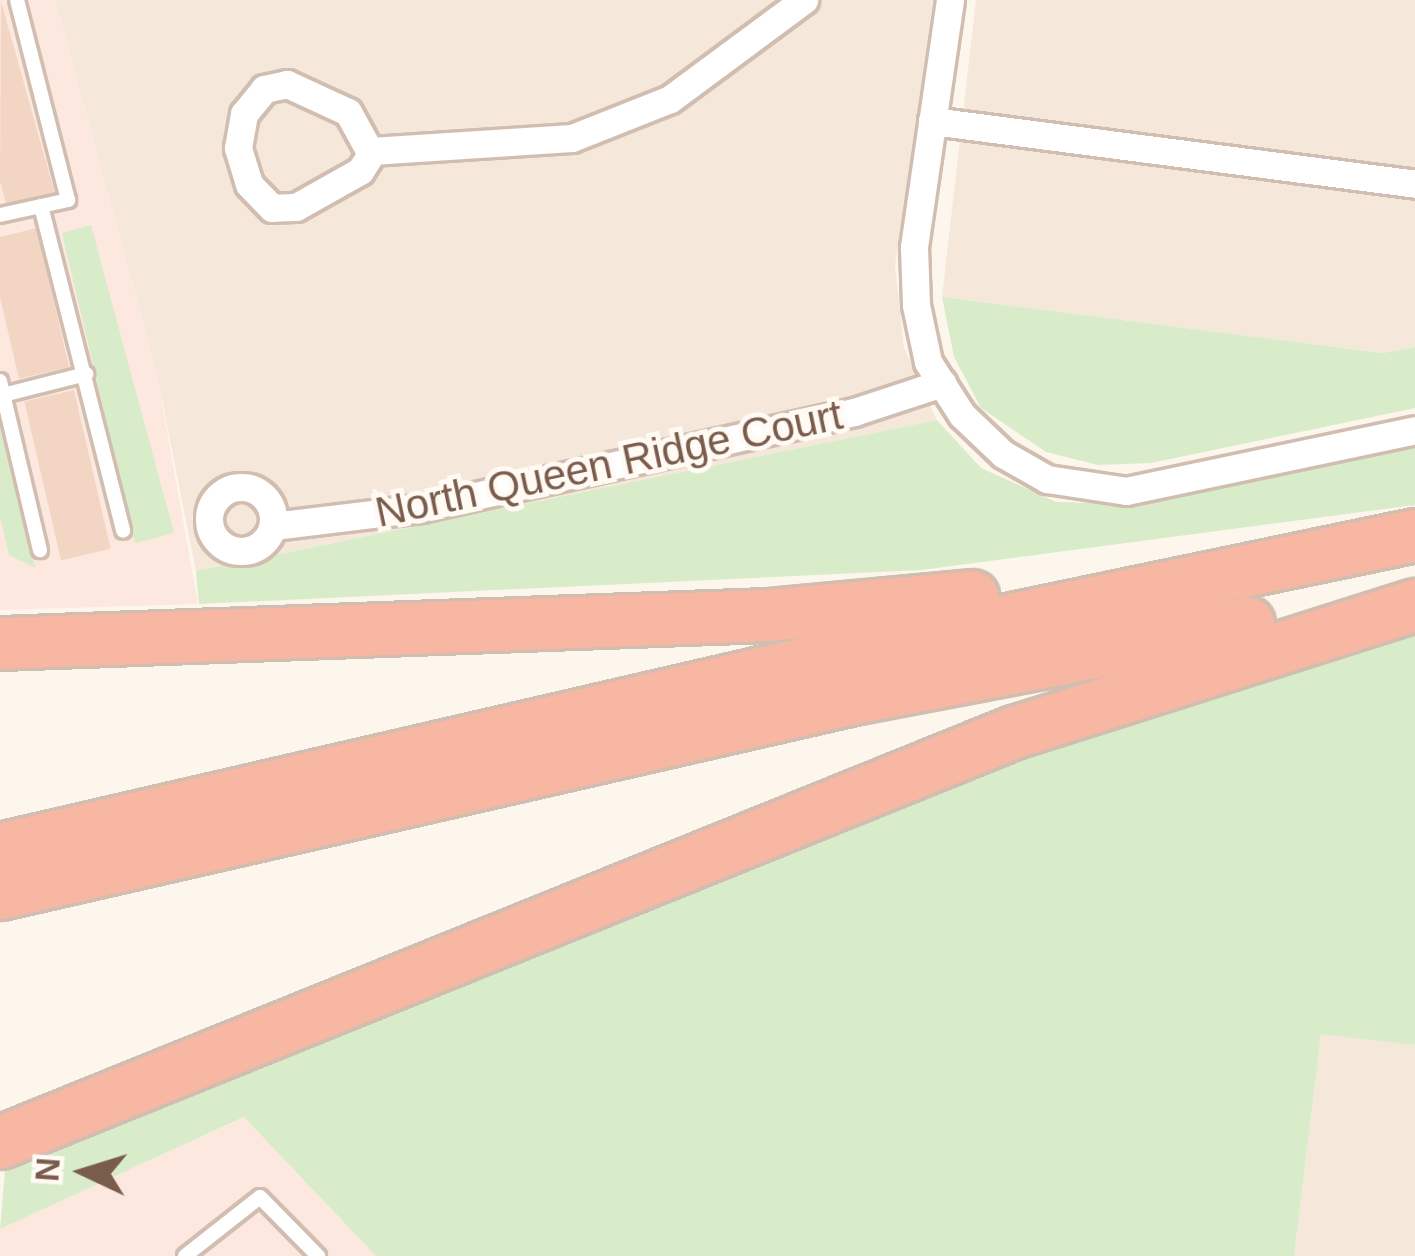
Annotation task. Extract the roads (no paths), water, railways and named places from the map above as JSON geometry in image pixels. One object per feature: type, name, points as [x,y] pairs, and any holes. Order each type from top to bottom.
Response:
[{"type":"highway","points":[[0,849],[1415,536]]},
{"type":"highway","points":[[0,643],[768,615],[926,605],[1134,564],[1233,573]]},
{"type":"highway","points":[[0,893],[853,698],[1415,591]]},
{"type":"highway","points":[[2,1143],[1014,731],[1415,604]]},
{"type":"street","points":[[371,151],[348,112],[287,84],[263,89],[244,113],[238,148],[249,184],[272,208],[296,207],[344,180],[371,151],[572,138],[670,99],[804,0]]},
{"type":"street","points":[[950,0],[914,247],[920,324],[942,383],[1004,454],[1046,479],[1126,491],[1415,430]]},
{"type":"street","points":[[932,121],[1415,184]]},
{"type":"street","name":"North Queen Ridge Court","points":[[273,526],[422,508],[854,412],[942,383]]},
{"type":"lane","points":[[0,215],[68,200],[17,0]]},
{"type":"lane","points":[[41,206],[123,532]]},
{"type":"lane","points":[[40,550],[2,388],[86,374]]},
{"type":"lane","points":[[185,1256],[260,1197],[318,1256]]}]
